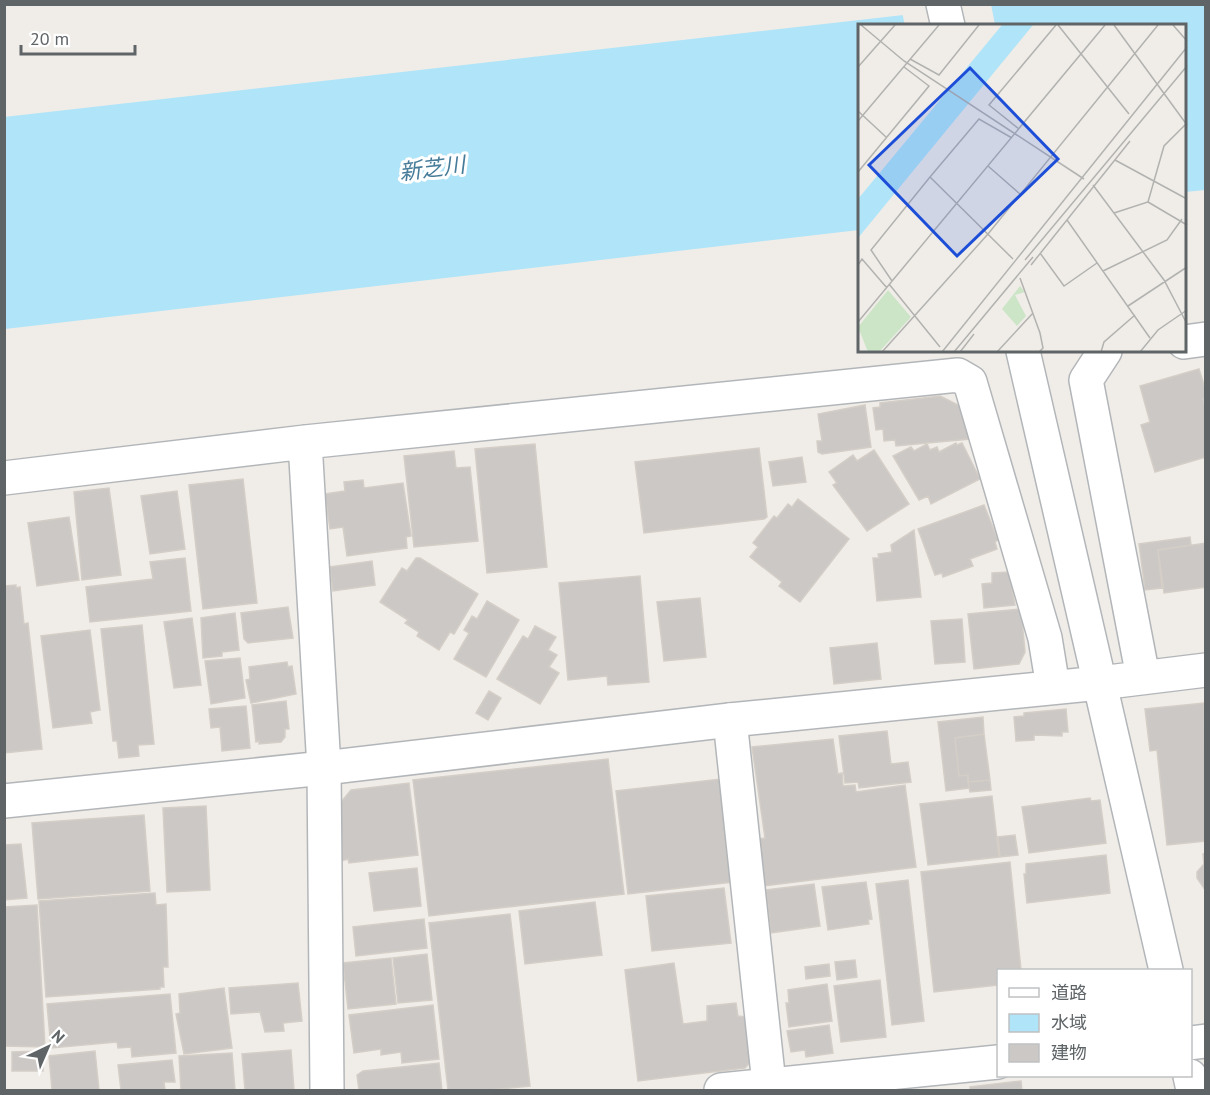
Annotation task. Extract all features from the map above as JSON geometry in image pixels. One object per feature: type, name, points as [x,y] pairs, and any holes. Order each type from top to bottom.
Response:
[{"type":"street","points":[[943,4],[948,24]]},
{"type":"street","points":[[1186,342],[1206,339]]},
{"type":"street","points":[[1023,352],[1166,969]]},
{"type":"street","points":[[1104,352],[1086,380],[1143,677]]},
{"type":"street","points":[[4,478],[305,442],[958,375],[970,382],[1046,638],[1053,687]]},
{"type":"street","points":[[305,442],[324,768],[327,1090]]},
{"type":"street","points":[[4,801],[324,768],[730,720],[1100,683],[1206,670]]},
{"type":"street","points":[[730,720],[769,1084]]},
{"type":"street","points":[[721,1090],[997,1062]]},
{"type":"water","name":"新芝川","points":[[992,5],[1205,5],[1205,190],[1186,192],[1186,24],[858,24],[858,230],[5,329],[4,117]]},
{"type":"pier","points":[[966,4],[991,4],[995,24],[905,24],[902,12]]},
{"type":"building","points":[[1199,369],[1206,391],[1206,398],[1203,399],[1206,409],[1206,457],[1155,472],[1141,425],[1150,422],[1140,386]]},
{"type":"building","points":[[940,396],[964,408],[970,439],[896,446],[895,440],[884,441],[883,429],[876,430],[873,408],[880,407],[880,403]]},
{"type":"building","points":[[865,405],[871,447],[822,454],[818,452],[817,441],[822,441],[818,414]]},
{"type":"building","points":[[956,443],[957,445],[962,443],[980,479],[931,504],[928,496],[919,500],[893,456],[911,447],[914,451],[927,444],[930,450],[937,447],[939,452]]},
{"type":"building","points":[[535,444],[547,567],[487,573],[475,449]]},
{"type":"building","points":[[759,448],[767,517],[644,533],[635,462]]},
{"type":"building","points":[[874,450],[909,504],[867,531],[833,485],[837,483],[829,472],[853,455],[857,461]]},
{"type":"building","points":[[454,451],[456,468],[470,467],[478,541],[414,547],[404,456]]},
{"type":"building","points":[[802,457],[806,482],[773,486],[769,462]]},
{"type":"building","points":[[243,479],[257,603],[203,609],[189,485]]},
{"type":"building","points":[[363,480],[364,488],[403,483],[411,536],[406,537],[407,548],[347,556],[343,527],[330,529],[325,494],[345,491],[344,482]]},
{"type":"building","points":[[109,488],[121,575],[82,580],[74,492]]},
{"type":"building","points":[[177,491],[185,549],[150,554],[141,496]]},
{"type":"building","points":[[798,499],[849,539],[800,602],[779,586],[782,582],[750,557],[758,547],[753,543],[774,516],[777,518],[788,504],[792,507]]},
{"type":"building","points":[[984,505],[998,540],[995,542],[997,549],[970,559],[973,566],[943,577],[942,573],[935,575],[918,529]]},
{"type":"building","points":[[69,517],[79,580],[37,586],[28,523]]},
{"type":"building","points":[[914,530],[921,597],[877,601],[873,558],[879,558],[878,554],[892,552],[891,545]]},
{"type":"building","points":[[1190,537],[1191,545],[1158,550],[1162,588],[1145,590],[1139,544]]},
{"type":"building","points":[[1206,543],[1206,587],[1164,593],[1158,550]]},
{"type":"building","points":[[185,558],[191,611],[90,622],[86,587],[153,579],[150,562]]},
{"type":"building","points":[[416,558],[420,558],[478,594],[454,634],[450,632],[439,650],[417,636],[419,632],[405,623],[408,620],[380,602],[402,568],[407,571]]},
{"type":"building","points":[[372,561],[375,585],[333,591],[330,567]]},
{"type":"building","points":[[1009,572],[1015,605],[984,608],[982,584],[992,583],[992,573]]},
{"type":"building","points":[[640,576],[649,682],[608,685],[607,676],[568,680],[559,583]]},
{"type":"building","points":[[16,585],[16,588],[20,587],[24,624],[28,623],[42,749],[4,753],[4,586]]},
{"type":"building","points":[[700,598],[706,657],[664,661],[657,602]]},
{"type":"building","points":[[487,601],[519,620],[486,677],[454,659],[469,633],[464,630],[472,616],[477,619]]},
{"type":"building","points":[[288,607],[293,638],[248,643],[244,639],[241,613]]},
{"type":"building","points":[[1021,609],[1025,652],[1019,664],[974,669],[968,614]]},
{"type":"building","points":[[235,613],[239,650],[222,652],[222,656],[203,658],[201,618]]},
{"type":"building","points":[[192,618],[201,685],[174,688],[164,622]]},
{"type":"building","points":[[962,619],[965,662],[935,664],[931,621]]},
{"type":"building","points":[[142,625],[154,744],[138,745],[139,756],[119,758],[117,741],[113,741],[101,629]]},
{"type":"building","points":[[535,626],[556,637],[548,650],[557,655],[549,667],[559,673],[540,704],[497,679],[523,636],[528,639]]},
{"type":"building","points":[[90,630],[100,710],[90,712],[92,723],[53,728],[41,636]]},
{"type":"building","points":[[877,643],[881,679],[834,684],[830,648]]},
{"type":"building","points":[[240,658],[245,698],[211,704],[205,661]]},
{"type":"building","points":[[287,662],[288,667],[292,666],[296,694],[251,703],[246,680],[250,679],[249,667]]},
{"type":"building","points":[[489,691],[501,698],[488,720],[476,713]]},
{"type":"building","points":[[286,701],[289,729],[285,729],[285,737],[281,742],[259,744],[259,741],[256,742],[252,705]]},
{"type":"building","points":[[1204,703],[1206,841],[1167,845],[1157,750],[1150,751],[1145,709]]},
{"type":"building","points":[[246,706],[250,748],[222,751],[220,727],[211,728],[209,709]]},
{"type":"building","points":[[1066,709],[1068,732],[1062,732],[1062,736],[1034,735],[1034,740],[1016,741],[1014,717],[1024,716],[1024,713]]},
{"type":"building","points":[[983,717],[984,734],[955,738],[959,776],[968,775],[969,788],[946,791],[938,722]]},
{"type":"building","points":[[887,731],[891,764],[908,762],[911,782],[859,788],[858,782],[845,783],[839,736]]},
{"type":"building","points":[[984,734],[990,780],[968,782],[968,775],[959,776],[955,738]]},
{"type":"building","points":[[833,739],[838,774],[842,773],[843,786],[855,785],[856,792],[905,785],[916,867],[764,886],[758,839],[765,838],[752,747]]},
{"type":"building","points":[[608,759],[624,894],[429,916],[413,780]]},
{"type":"building","points":[[721,779],[733,882],[628,894],[616,791]]},
{"type":"building","points":[[990,780],[991,790],[970,792],[968,782]]},
{"type":"building","points":[[409,783],[418,855],[349,863],[348,859],[341,861],[337,807],[351,790]]},
{"type":"building","points":[[992,796],[999,857],[928,865],[920,804]]},
{"type":"building","points":[[1090,798],[1091,801],[1100,800],[1106,843],[1029,853],[1022,807]]},
{"type":"building","points":[[206,806],[210,890],[167,892],[163,808]]},
{"type":"building","points":[[144,815],[150,891],[38,899],[32,823]]},
{"type":"building","points":[[1015,835],[1018,855],[1000,857],[998,837]]},
{"type":"building","points":[[21,844],[27,898],[4,900],[4,845]]},
{"type":"building","points":[[1206,853],[1206,891],[1197,878],[1197,872],[1204,864],[1203,854]]},
{"type":"building","points":[[1106,855],[1110,893],[1027,903],[1024,874],[1026,874],[1026,864]]},
{"type":"building","points":[[1010,862],[1021,969],[997,969],[997,985],[934,992],[921,872]]},
{"type":"building","points":[[417,868],[421,906],[374,911],[369,873]]},
{"type":"building","points":[[908,880],[924,1021],[892,1025],[876,884]]},
{"type":"building","points":[[866,882],[872,919],[868,920],[869,924],[828,930],[822,887]]},
{"type":"building","points":[[814,884],[820,926],[771,933],[766,890]]},
{"type":"building","points":[[724,888],[731,943],[652,951],[646,896]]},
{"type":"building","points":[[155,893],[156,905],[166,904],[168,967],[163,967],[164,987],[46,997],[39,901]]},
{"type":"building","points":[[595,902],[602,955],[525,964],[519,911]]},
{"type":"building","points":[[37,905],[45,1047],[4,1046],[4,907]]},
{"type":"building","points":[[510,914],[530,1086],[489,1090],[448,1090],[429,923]]},
{"type":"building","points":[[424,919],[427,948],[356,956],[353,927]]},
{"type":"building","points":[[427,954],[432,1000],[398,1003],[393,958]]},
{"type":"building","points":[[391,958],[396,1004],[348,1009],[343,963]]},
{"type":"building","points":[[855,960],[857,977],[837,980],[835,962]]},
{"type":"building","points":[[674,963],[683,1024],[707,1021],[707,1006],[736,1003],[738,1016],[746,1017],[751,1061],[745,1068],[638,1081],[625,970]]},
{"type":"building","points":[[829,964],[830,976],[806,979],[805,967]]},
{"type":"building","points":[[880,980],[886,1037],[841,1042],[834,986]]},
{"type":"building","points":[[298,983],[302,1021],[283,1023],[284,1031],[265,1032],[260,1012],[231,1014],[229,988]]},
{"type":"building","points":[[827,984],[832,1021],[789,1027],[786,1003],[789,1003],[788,990]]},
{"type":"building","points":[[224,988],[232,1048],[184,1054],[176,1014],[180,1013],[179,994]]},
{"type":"building","points":[[170,994],[176,1053],[132,1057],[131,1047],[118,1048],[117,1042],[51,1048],[47,1004]]},
{"type":"building","points":[[433,1005],[439,1059],[402,1063],[401,1052],[381,1055],[381,1049],[354,1053],[349,1015]]},
{"type":"building","points":[[829,1025],[833,1053],[806,1057],[805,1050],[791,1052],[787,1031]]},
{"type":"building","points":[[291,1050],[294,1090],[245,1090],[242,1054]]},
{"type":"building","points":[[43,1051],[43,1071],[12,1071],[12,1052]]},
{"type":"building","points":[[95,1051],[99,1090],[52,1090],[49,1056]]},
{"type":"building","points":[[232,1053],[235,1090],[181,1090],[179,1056]]},
{"type":"building","points":[[172,1060],[175,1082],[164,1082],[165,1090],[121,1090],[118,1065]]},
{"type":"building","points":[[439,1063],[442,1090],[359,1090],[357,1075],[363,1071]]},
{"type":"building","points":[[1021,1081],[1022,1090],[970,1090],[970,1087]]}]
